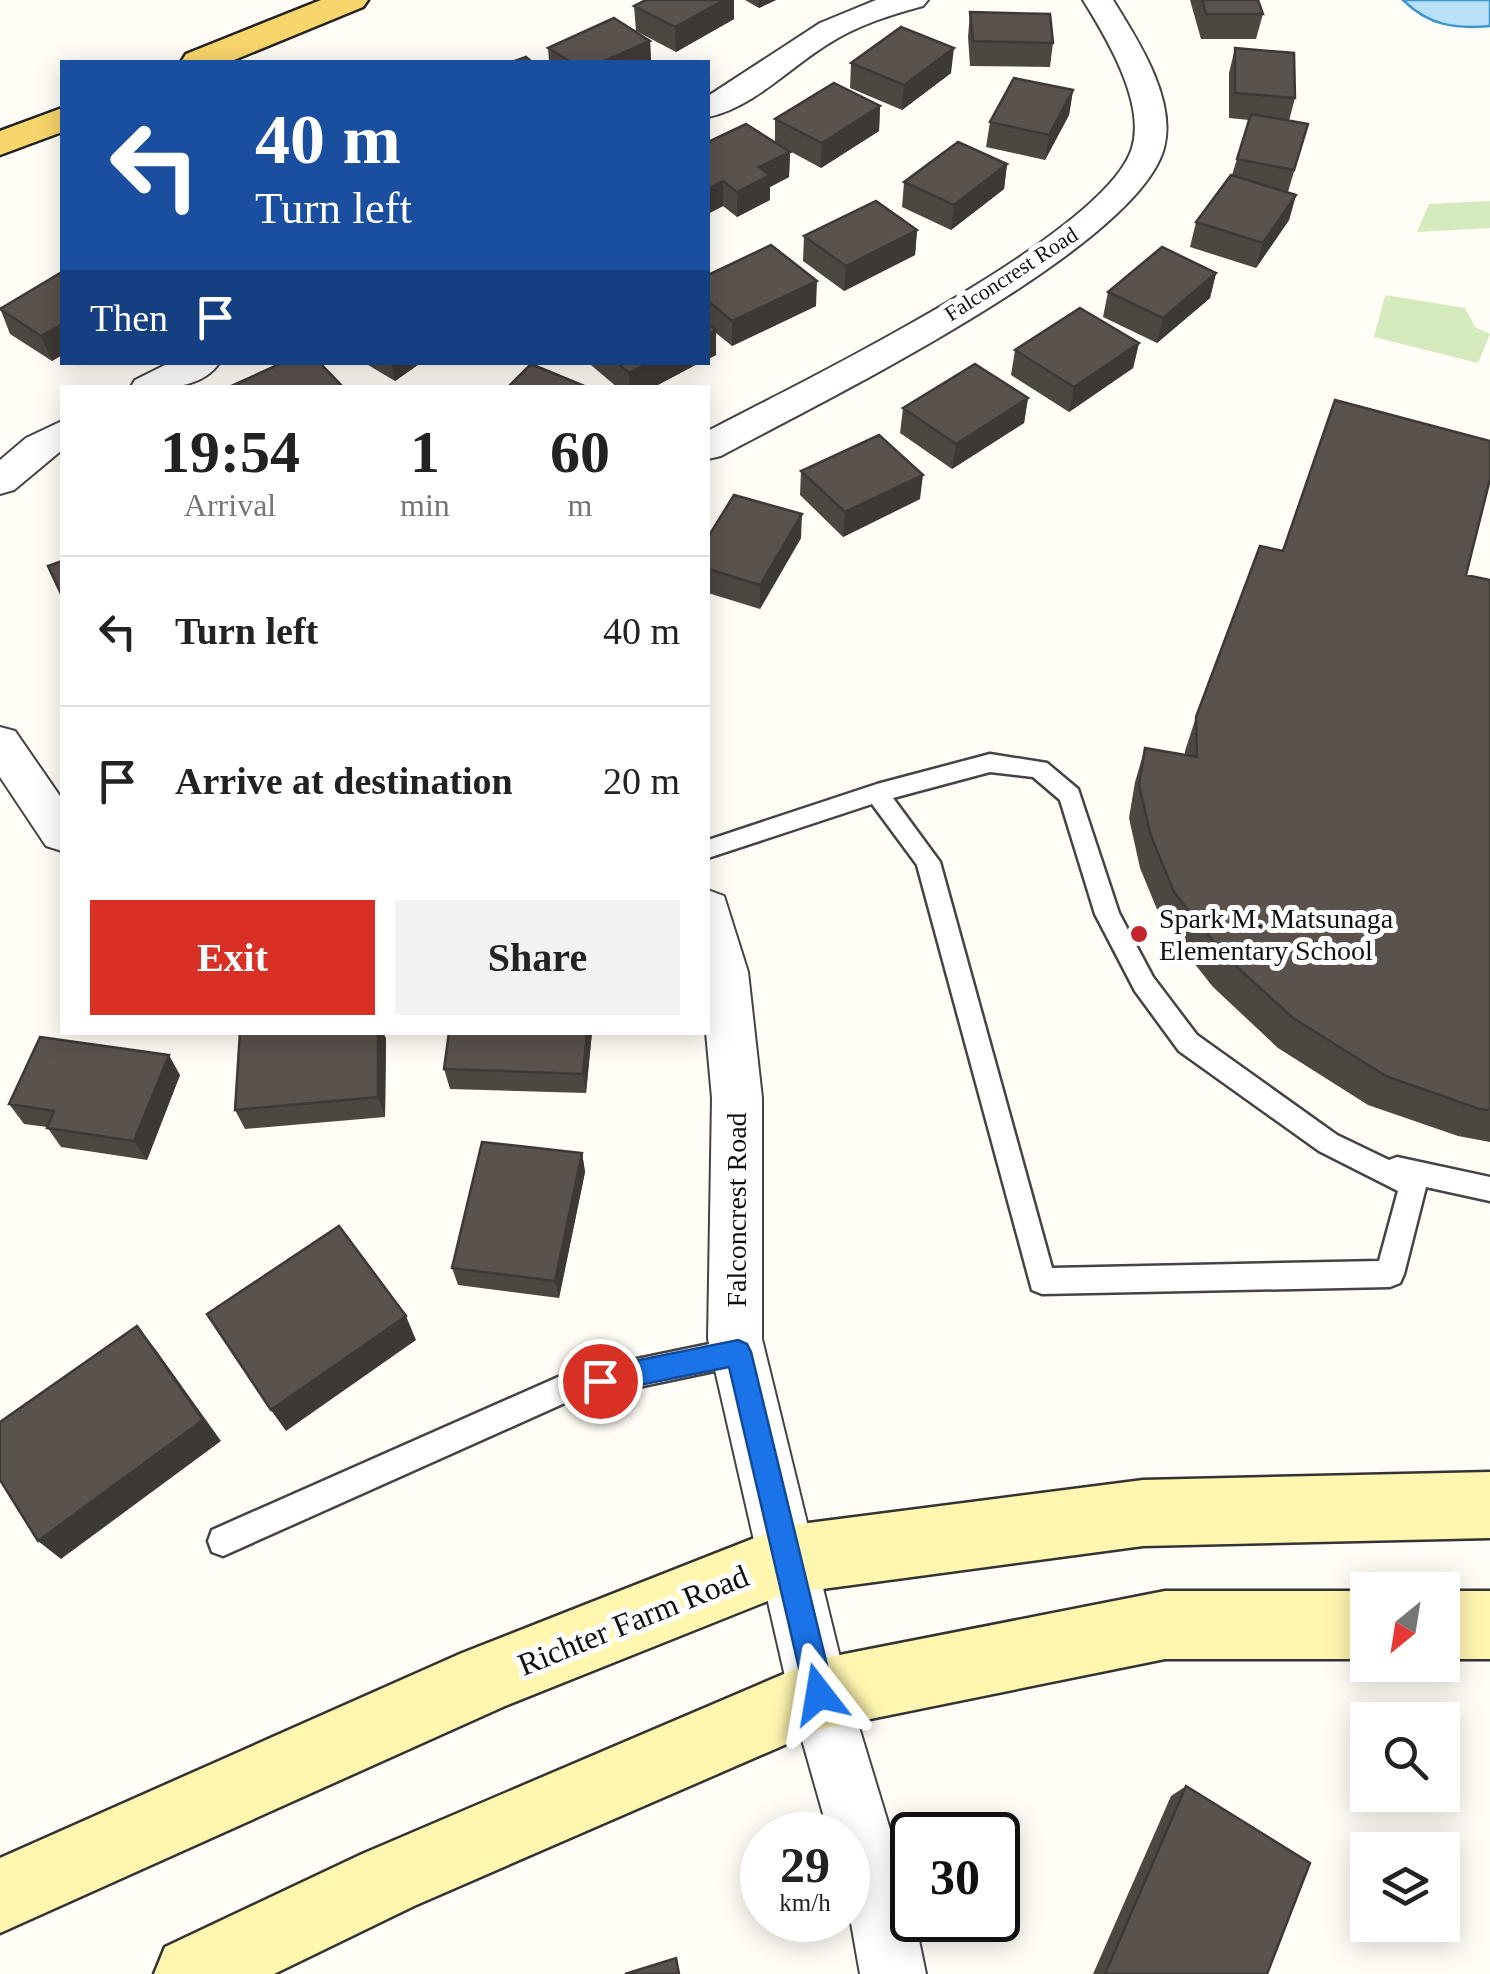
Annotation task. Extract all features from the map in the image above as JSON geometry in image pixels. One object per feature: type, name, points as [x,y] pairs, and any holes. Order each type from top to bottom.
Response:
[{"type":"main road","points":[[204,60],[351,0]]},
{"type":"main road","points":[[0,144],[60,120]]},
{"type":"main road","name":"Richter Farm Road","points":[[0,1896],[487,1678],[785,1560],[1143,1513],[1490,1505]]},
{"type":"main road","points":[[192,1974],[388,1880],[819,1694],[1165,1625],[1350,1625]]},
{"type":"main road","points":[[1460,1625],[1490,1626]]},
{"type":"street","points":[[710,107],[771,72],[822,35],[864,13],[913,0]]},
{"type":"street","name":"Falconcrest Road","points":[[710,446],[984,296],[1069,240],[1129,183],[1147,152],[1149,117],[1118,31],[1098,0]]},
{"type":"street","points":[[154,385],[196,365]]},
{"type":"street","points":[[0,481],[39,447],[60,435]]},
{"type":"street","points":[[0,743],[60,831]]},
{"type":"street","name":"Falconcrest Road","points":[[710,917],[724,972],[736,1098],[738,1352],[785,1560],[819,1694],[877,1892],[893,1974]]},
{"type":"lane","points":[[710,848],[877,793],[990,763],[1038,769],[1070,796],[1107,914],[1144,984],[1188,1043],[1328,1143],[1413,1184],[1390,1274],[1042,1281],[928,862],[877,793]]},
{"type":"lane","points":[[1369,1164],[1490,1189]]},
{"type":"lane","points":[[223,1540],[565,1388],[738,1352]]},
{"type":"green space","points":[[1490,201],[1490,228],[1417,232],[1429,204]]},
{"type":"green space","points":[[1385,295],[1465,308],[1475,327],[1490,334],[1478,363],[1374,337]]},
{"type":"water","points":[[1403,0],[1490,0],[1490,26],[1444,24]]},
{"type":"building","points":[[646,0],[724,0],[675,27],[634,6]]},
{"type":"building","points":[[1202,0],[1258,0],[1263,14],[1206,14]]},
{"type":"building","points":[[970,12],[1050,14],[1053,43],[973,41]]},
{"type":"building","points":[[614,18],[650,41],[607,60],[568,60],[548,48]]},
{"type":"building","points":[[901,27],[954,48],[904,85],[851,63]]},
{"type":"building","points":[[1235,48],[1294,53],[1295,98],[1235,93]]},
{"type":"building","points":[[1014,78],[1073,90],[1049,135],[990,122]]},
{"type":"building","points":[[834,83],[880,106],[822,143],[775,119]]},
{"type":"building","points":[[1251,114],[1308,124],[1294,170],[1237,159]]},
{"type":"building","points":[[746,124],[790,152],[759,167],[770,175],[737,192],[723,181],[710,188],[710,141]]},
{"type":"building","points":[[958,142],[1007,164],[954,205],[904,182]]},
{"type":"building","points":[[1231,175],[1296,195],[1263,243],[1196,222]]},
{"type":"building","points":[[876,201],[917,230],[846,266],[804,236]]},
{"type":"building","points":[[771,245],[817,281],[732,321],[710,303],[710,274]]},
{"type":"building","points":[[1162,247],[1216,273],[1163,318],[1108,292]]},
{"type":"building","points":[[60,273],[60,325],[41,336],[0,309]]},
{"type":"building","points":[[1080,308],[1139,343],[1074,387],[1015,350]]},
{"type":"building","points":[[975,364],[1028,398],[956,444],[903,408]]},
{"type":"building","points":[[277,365],[322,365],[341,385],[234,385]]},
{"type":"building","points":[[533,365],[582,385],[510,385]]},
{"type":"building","points":[[620,365],[644,365],[629,373]]},
{"type":"building","points":[[1335,400],[1490,441],[1490,479],[1466,575],[1490,580],[1490,1110],[1386,1076],[1293,1018],[1226,957],[1174,892],[1151,836],[1139,785],[1145,748],[1197,757],[1196,717],[1260,546],[1283,551]]},
{"type":"building","points":[[879,435],[923,475],[845,512],[801,471]]},
{"type":"building","points":[[734,495],[802,514],[760,585],[710,570],[710,534]]},
{"type":"building","points":[[60,562],[60,592],[48,566]]},
{"type":"building","points":[[240,1035],[378,1035],[378,1097],[235,1110]]},
{"type":"building","points":[[449,1035],[587,1035],[583,1074],[444,1069]]},
{"type":"building","points":[[40,1037],[169,1055],[134,1141],[47,1128],[54,1111],[9,1104]]},
{"type":"building","points":[[482,1142],[582,1153],[555,1281],[452,1268]]},
{"type":"building","points":[[339,1226],[406,1316],[271,1410],[207,1314]]},
{"type":"building","points":[[137,1326],[203,1420],[38,1541],[0,1480],[0,1422]]},
{"type":"building","points":[[1186,1786],[1310,1863],[1267,1974],[1105,1974]]},
{"type":"building","points":[[676,1958],[679,1974],[625,1974]]},
{"type":"place","name":"Spark M. Matsunaga Elementary School","points":[[1139,934]]},
{"type":"route","points":[[600,1381],[738,1352],[819,1694]]}]
